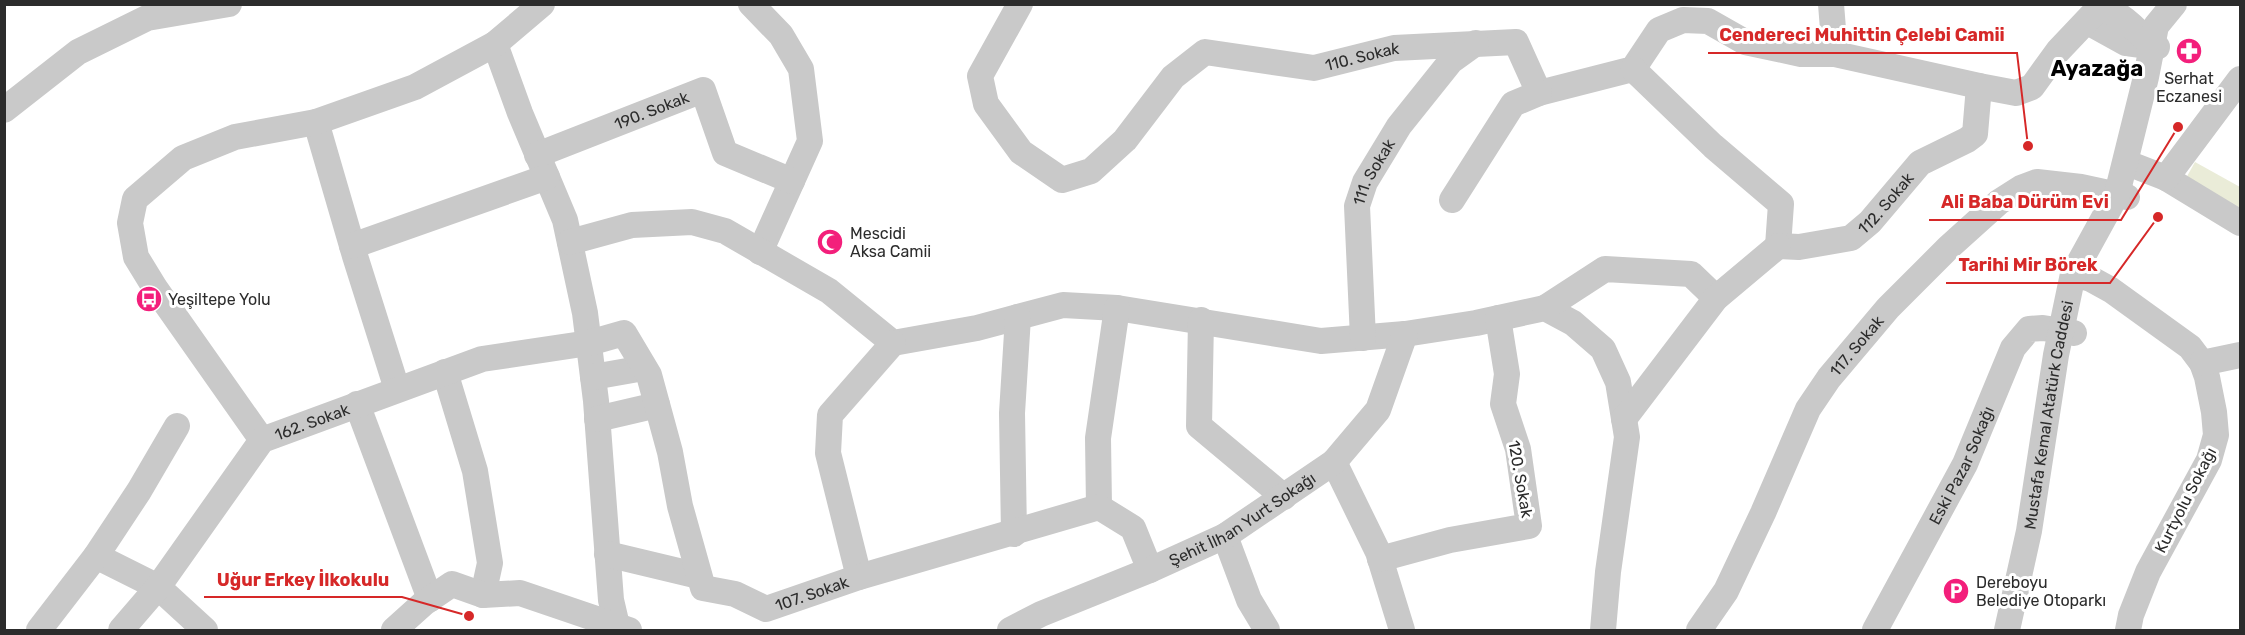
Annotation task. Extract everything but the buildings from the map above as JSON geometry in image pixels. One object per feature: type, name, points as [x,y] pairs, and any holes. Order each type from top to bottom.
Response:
[{"type":"street","points":[[4,110],[78,52],[147,18],[229,4]]},
{"type":"street","points":[[262,440],[155,288],[136,257],[130,223],[135,199],[183,158],[235,137],[316,122],[415,87],[495,44],[542,4]]},
{"type":"street","points":[[751,4],[781,35],[801,69],[810,141],[760,252]]},
{"type":"street","name":"110. Sokak","points":[[1020,4],[980,76],[986,104],[1021,152],[1062,180],[1091,171],[1125,140],[1173,77],[1205,52],[1314,68],[1394,48],[1516,42],[1539,93]]},
{"type":"street","points":[[1832,4],[1835,54]]},
{"type":"street","name":"Mustafa Kemal Atatürk Caddesi","points":[[2007,630],[2068,332],[2082,277],[2135,166],[2157,47],[2156,26],[2174,4]]},
{"type":"street","name":"Mustafa Kemal Atatürk Caddesi","points":[[2122,196],[2146,77],[2157,47],[2189,4]]},
{"type":"street","points":[[1452,200],[1513,104],[1539,93],[1633,69],[1659,30],[1683,20],[1708,21],[1745,42],[1802,54],[1835,54],[2016,93],[2032,87],[2058,51],[2088,22],[2126,43],[2157,47]]},
{"type":"street","name":"111. Sokak","points":[[1363,338],[1357,206],[1362,190],[1399,126],[1451,60],[1476,43]]},
{"type":"street","points":[[495,44],[520,113],[565,220],[570,243],[585,313],[593,377],[611,600],[621,629]]},
{"type":"street","points":[[1624,419],[1716,298],[1778,246],[1781,204],[1713,147],[1633,69]]},
{"type":"street","points":[[2166,178],[2241,79]]},
{"type":"street","name":"112. Sokak","points":[[1778,246],[1799,247],[1851,238],[1870,222],[1920,163],[1975,134],[1979,86]]},
{"type":"street","name":"190. Sokak","points":[[542,166],[703,90],[725,153],[792,181]]},
{"type":"street","points":[[316,122],[397,389]]},
{"type":"street","points":[[352,246],[542,166]]},
{"type":"street","points":[[2135,166],[2166,178],[2241,223]]},
{"type":"street","name":"117. Sokak","points":[[1699,630],[1726,591],[1808,409],[1829,378],[1888,308],[1948,248],[1999,202],[2021,188],[2037,182],[2081,187],[2122,196]]},
{"type":"street","points":[[570,243],[632,225],[692,222],[725,231],[829,291],[893,343]]},
{"type":"street","points":[[859,577],[828,453],[830,415],[893,343],[977,328],[1063,305],[1117,308],[1321,341],[1405,334],[1545,308],[1605,269],[1691,274],[1716,298]]},
{"type":"street","name":"Kurtyolu Sokağı","points":[[2082,277],[2110,290],[2190,347],[2202,363],[2214,412],[2216,435],[2209,460],[2148,572],[2131,615],[2128,630]]},
{"type":"street","points":[[1117,308],[1098,438],[1099,507],[1133,528],[1150,570]]},
{"type":"street","points":[[1545,308],[1573,323],[1603,348],[1618,382],[1627,437],[1608,572],[1603,630]]},
{"type":"street","points":[[1014,534],[1012,413],[1018,317]]},
{"type":"street","name":"120. Sokak","points":[[1380,559],[1450,540],[1529,526],[1518,449],[1503,404],[1507,374],[1498,318]]},
{"type":"street","points":[[1201,321],[1199,426],[1284,496]]},
{"type":"street","name":"Eski Pazar Sokağı","points":[[1875,630],[1965,464],[2013,348],[2029,329],[2043,328],[2068,332]]},
{"type":"street","name":"Mustafa Kemal Atatürk Caddesi","points":[[2018,630],[2036,556],[2068,332]]},
{"type":"street","points":[[589,343],[624,333],[649,375],[699,576],[607,554]]},
{"type":"street","name":"Şehit İlhan Yurt Sokağı","points":[[1010,630],[1042,622],[1225,536],[1334,462],[1378,410],[1405,334]]},
{"type":"street","name":"162. Sokak","points":[[121,630],[158,587],[262,440],[482,359],[589,343]]},
{"type":"street","points":[[2202,363],[2241,355]]},
{"type":"street","points":[[593,377],[644,368]]},
{"type":"street","points":[[445,372],[477,483],[490,563],[483,595]]},
{"type":"street","points":[[357,404],[430,599]]},
{"type":"street","points":[[597,419],[657,405]]},
{"type":"street","points":[[39,630],[96,556],[139,491],[177,426]]},
{"type":"street","points":[[1334,462],[1380,559],[1402,630]]},
{"type":"street","name":"107. Sokak","points":[[699,576],[703,588],[735,594],[766,609],[859,577],[1014,534],[1099,507]]},
{"type":"street","points":[[1225,536],[1249,600],[1267,630]]},
{"type":"street","points":[[96,556],[158,587],[205,630]]},
{"type":"street","points":[[394,630],[430,599],[452,584],[483,595],[520,592],[621,629]]},
{"type":"green space","points":[[2195,162],[2240,187],[2240,210],[2185,180]]},
{"type":"place","name":"Serhat Eczanesi","points":[[2189,51]]},
{"type":"place","name":"Ali Baba Dürüm Evi","points":[[2178,127]]},
{"type":"place","name":"Cendereci Muhittin Çelebi Camii","points":[[2028,146]]},
{"type":"place","name":"Tarihi Mir Börek","points":[[2158,217]]},
{"type":"place","name":"Mescidi Aksa Camii","points":[[830,242]]},
{"type":"place","name":"Yeşiltepe Yolu","points":[[149,299]]},
{"type":"place","name":"Dereboyu Belediye Otoparkı","points":[[1956,591]]},
{"type":"place","name":"Uğur Erkey İlkokulu","points":[[469,616]]},
{"type":"district","name":"Ayazağa","points":[[2097,68]]}]
